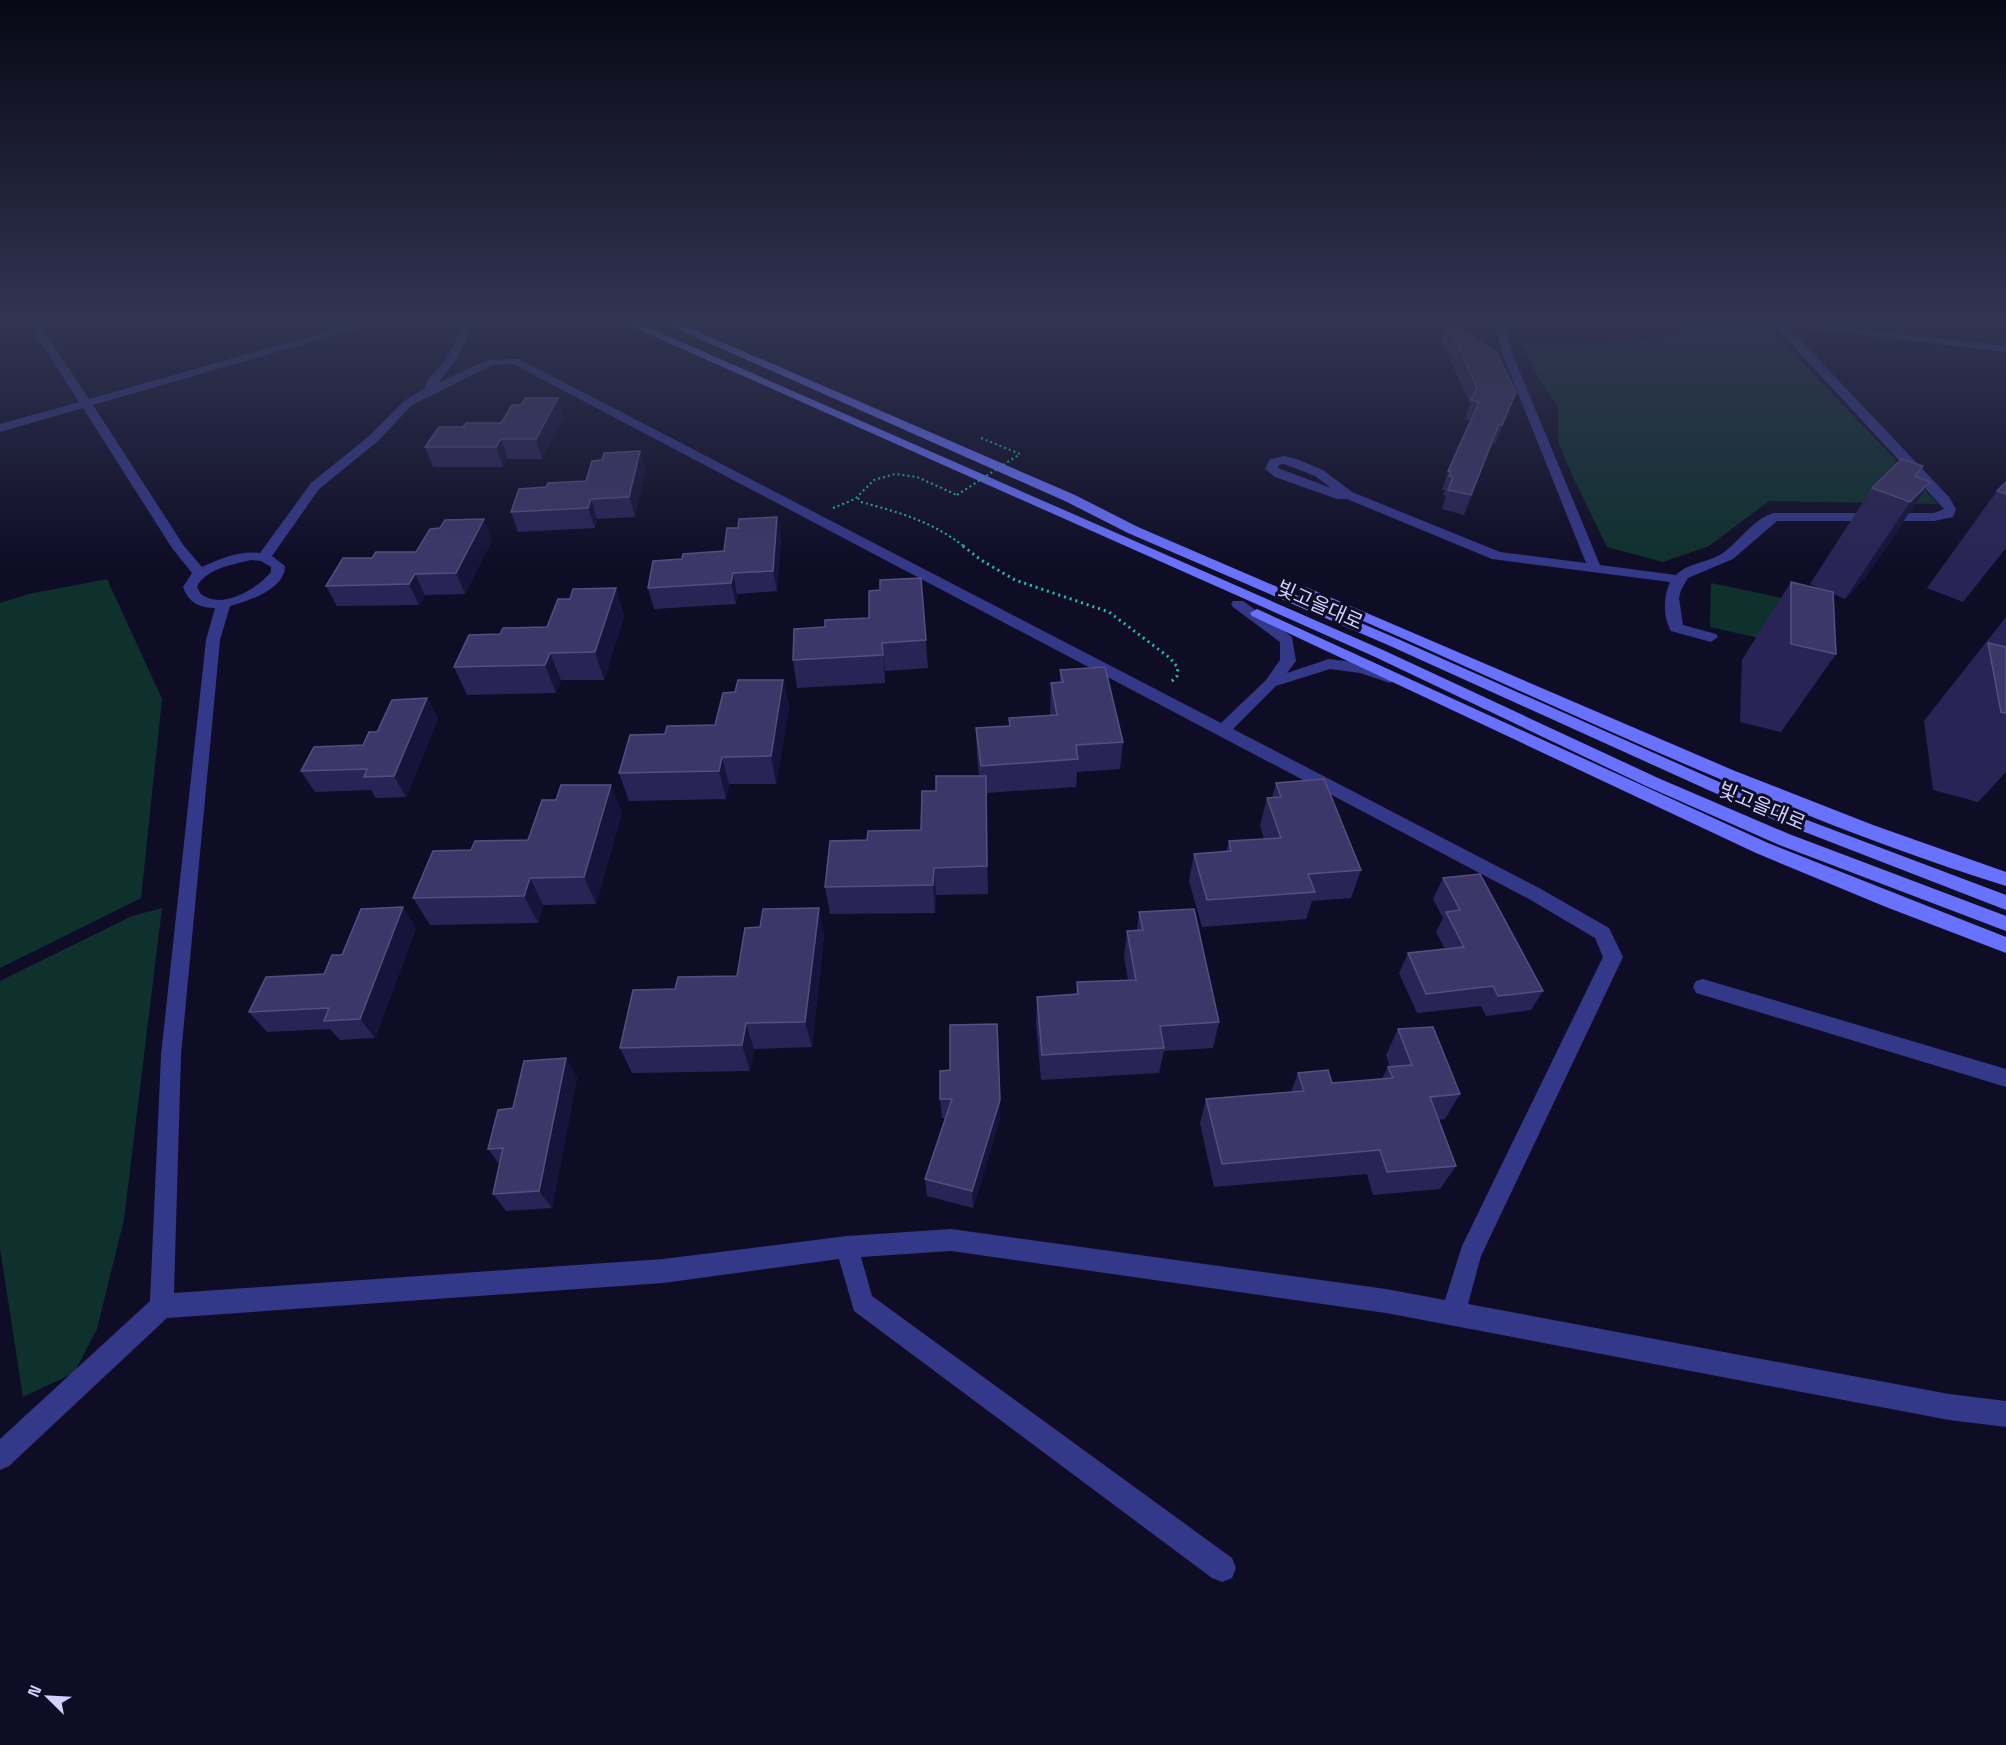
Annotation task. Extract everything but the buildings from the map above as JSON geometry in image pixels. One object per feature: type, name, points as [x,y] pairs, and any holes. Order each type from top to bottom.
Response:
[{"type":"main road","name":"빛고을대로","points":[[803,400],[1367,648],[1652,782],[1783,839],[2006,924]]},
{"type":"main road","name":"빛고을대로","points":[[847,400],[1070,498],[1132,530],[1393,642],[1742,800],[2006,903]]},
{"type":"main road","points":[[1070,498],[1141,523],[1395,628],[1637,736],[1793,802],[2006,879]]},
{"type":"main road","points":[[1051,511],[1113,546],[1762,848],[2006,945]]},
{"type":"street","points":[[85,400],[179,548],[200,574]]},
{"type":"street","points":[[0,428],[100,400]]},
{"type":"street","points":[[264,557],[315,486],[373,439],[412,400]]},
{"type":"street","points":[[590,400],[1534,894],[1602,933],[1613,957],[1470,1254],[1453,1313]]},
{"type":"street","points":[[1526,400],[1595,569]]},
{"type":"street","points":[[1348,495],[1341,495],[1279,474],[1271,469],[1274,462],[1293,462],[1319,472],[1348,495],[1497,556],[1677,579],[1702,566],[1714,564],[1727,556],[1759,527],[1774,518],[1934,518],[1948,514],[1950,509],[1944,500],[1848,400]]},
{"type":"street","points":[[264,557],[278,566],[278,573],[274,581],[253,595],[224,603],[200,600],[193,596],[191,589],[193,582],[200,574],[210,567],[237,558],[264,557]]},
{"type":"street","points":[[1677,579],[1672,605],[1676,628],[1711,637]]},
{"type":"street","points":[[162,1306],[171,1055],[213,640],[224,603]]},
{"type":"street","points":[[1222,731],[1271,684],[1288,660],[1287,640],[1238,604]]},
{"type":"street","points":[[1271,684],[1329,664],[1362,668],[1420,689]]},
{"type":"street","points":[[1703,987],[2006,1078]]},
{"type":"street","points":[[0,1457],[162,1306],[663,1271],[848,1247],[951,1240],[1386,1301],[1949,1407],[2006,1413]]},
{"type":"street","points":[[848,1247],[862,1303],[1222,1568]]},
{"type":"path","points":[[825,512],[858,498],[872,480],[882,476],[903,474],[920,477],[957,495],[1020,454],[981,438]]},
{"type":"path","points":[[858,498],[861,502],[918,518],[944,531],[981,560],[1015,580],[1109,612],[1170,658],[1178,668],[1177,676],[1165,686]]},
{"type":"green space","points":[[1554,400],[1839,400],[1938,504],[1769,501],[1709,546],[1663,562],[1607,547],[1558,442],[1558,406]]},
{"type":"green space","points":[[107,579],[162,699],[141,898],[0,968],[0,603],[29,594]]},
{"type":"green space","points":[[1711,583],[1825,607],[1830,654],[1710,627]]},
{"type":"green space","points":[[162,908],[124,1219],[97,1329],[74,1373],[23,1397],[0,1248],[0,981],[132,916]]}]
